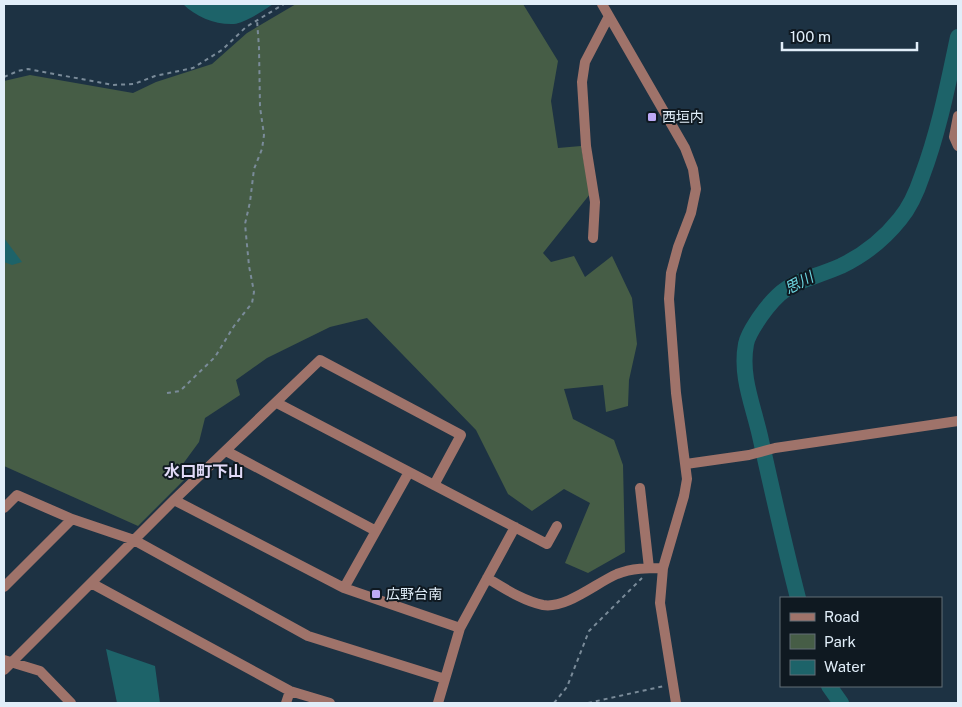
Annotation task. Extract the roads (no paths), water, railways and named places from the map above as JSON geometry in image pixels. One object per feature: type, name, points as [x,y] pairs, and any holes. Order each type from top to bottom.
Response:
[{"type":"street","points":[[602,4],[685,148],[693,169],[696,189],[691,213],[678,247],[671,273],[669,299],[676,392],[687,479],[684,496],[663,568],[660,603],[676,703]]},
{"type":"street","points":[[593,238],[595,202],[586,146],[582,82],[585,62],[609,16]]},
{"type":"street","points":[[958,116],[954,137],[958,146]]},
{"type":"street","points":[[4,670],[8,661],[320,360],[460,435],[434,485]]},
{"type":"street","points":[[276,403],[547,544],[558,526]]},
{"type":"street","points":[[686,464],[749,455],[775,448],[958,421]]},
{"type":"street","points":[[226,451],[376,531]]},
{"type":"street","points":[[344,588],[409,472]]},
{"type":"street","points":[[640,488],[649,568]]},
{"type":"street","points":[[4,508],[17,495],[72,518],[134,540],[308,636],[445,679]]},
{"type":"street","points":[[174,500],[344,588],[460,628]]},
{"type":"street","points":[[4,587],[72,518]]},
{"type":"street","points":[[438,703],[460,628],[515,527]]},
{"type":"street","points":[[487,578],[528,600],[545,605],[562,603],[618,573],[640,568],[663,568]]},
{"type":"street","points":[[91,583],[290,691],[330,703]]},
{"type":"street","points":[[8,661],[40,671],[71,703]]},
{"type":"street","points":[[286,703],[290,691]]},
{"type":"water","points":[[183,4],[273,4],[249,19],[234,24],[227,24],[207,19],[194,13]]},
{"type":"water","points":[[4,238],[22,262],[12,265],[4,262]]},
{"type":"water","points":[[106,649],[155,666],[160,703],[117,703]]},
{"type":"waterway","name":"思川","points":[[798,597],[748,390],[745,368],[747,340],[760,317],[770,304],[787,288],[841,266],[866,252],[904,214],[918,187],[928,159],[943,107],[958,37]]},
{"type":"waterway","name":"思川","points":[[830,687],[841,703]]},
{"type":"place","name":"西垣内","points":[[652,117]]},
{"type":"place","name":"広野台南","points":[[376,594]]},
{"type":"district","name":"水口町下山","points":[[204,471]]}]
